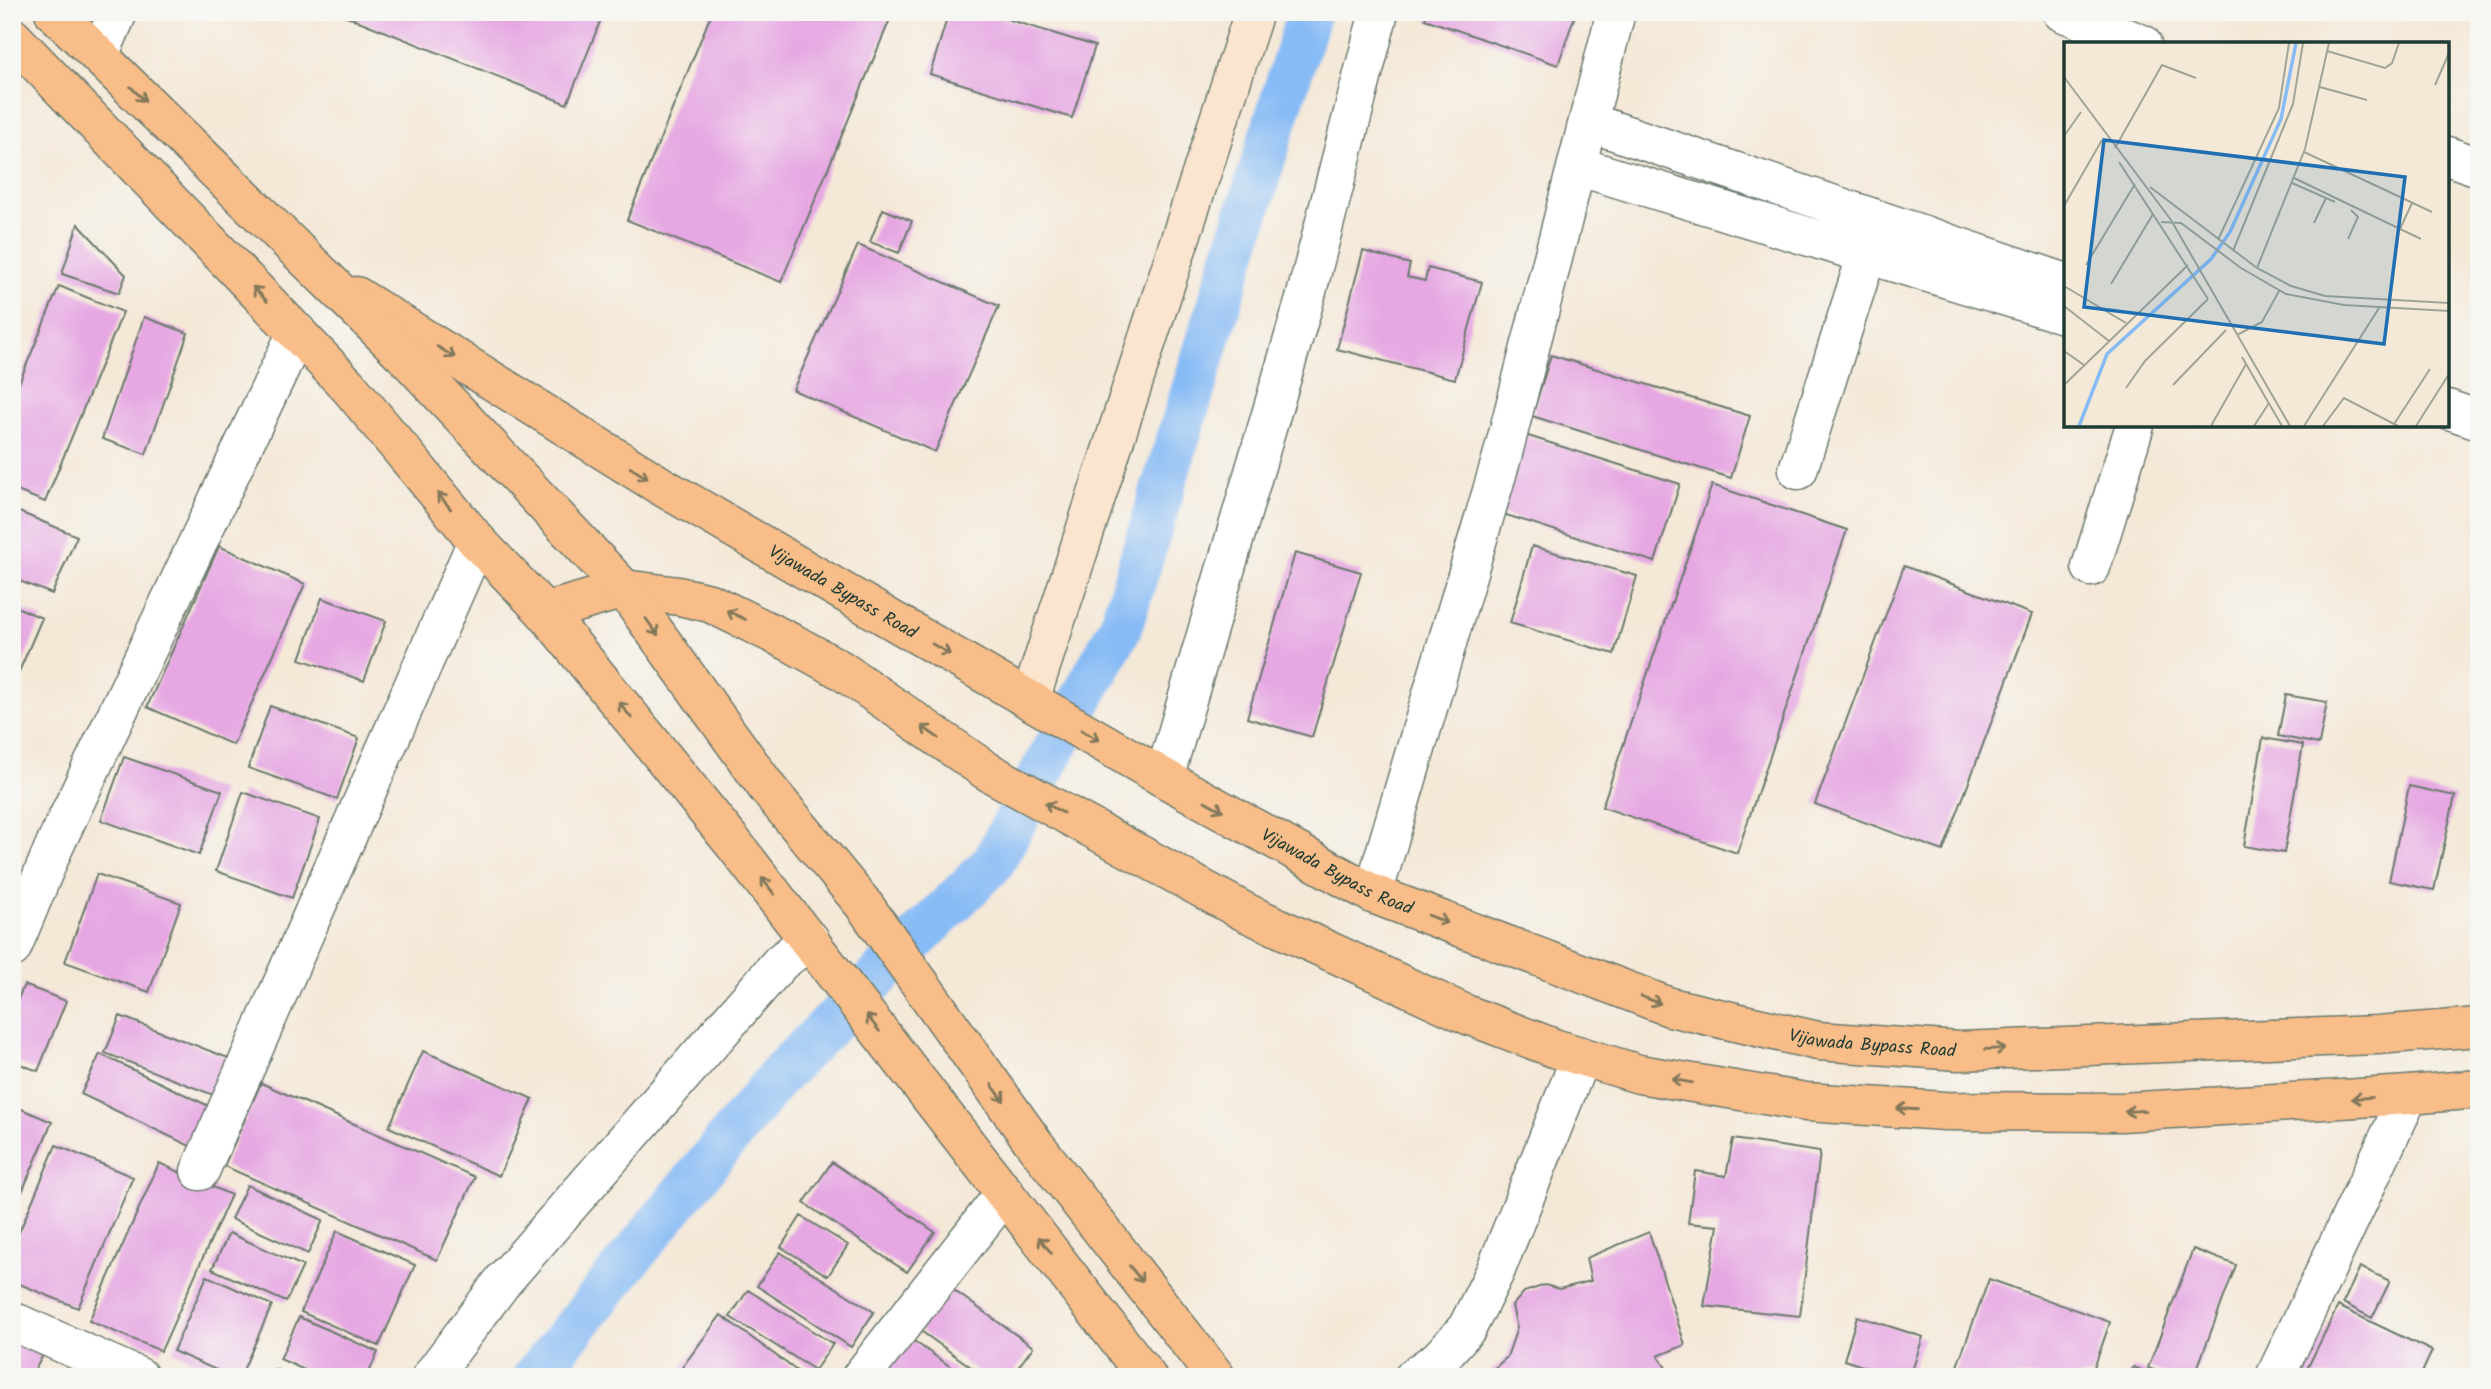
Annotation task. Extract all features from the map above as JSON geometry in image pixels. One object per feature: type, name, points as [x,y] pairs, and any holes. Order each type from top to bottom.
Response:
[{"type":"main road","points":[[54,12],[404,355],[624,589],[768,789],[864,905],[1033,1142],[1216,1377]]},
{"type":"main road","points":[[12,37],[349,387],[477,541],[545,612],[810,940],[1147,1377]]},
{"type":"main road","name":"Vijawada Bypass Road","points":[[325,277],[661,486],[1159,775],[1373,894],[1670,1007],[1818,1041],[1959,1051],[2377,1035],[2479,1027]]},
{"type":"main road","points":[[545,612],[624,589],[710,603],[841,670],[987,771],[1245,912],[1455,1009],[1581,1056],[1639,1074],[1806,1102],[1945,1111],[2121,1112],[2479,1089]]},
{"type":"street","points":[[99,56],[118,12]]},
{"type":"street","points":[[1030,701],[1254,12]]},
{"type":"street","points":[[1159,775],[1305,299],[1379,12]]},
{"type":"street","points":[[1373,894],[1502,457],[1616,12]]},
{"type":"street","points":[[2062,12],[2137,42]]},
{"type":"street","points":[[1588,122],[2064,282]]},
{"type":"street","points":[[2449,157],[2479,167]]},
{"type":"street","points":[[1577,166],[2064,313]]},
{"type":"street","points":[[1798,470],[1867,254]]},
{"type":"street","points":[[12,948],[54,847],[297,332]]},
{"type":"street","points":[[2449,410],[2479,420]]},
{"type":"street","points":[[2091,568],[2134,427]]},
{"type":"street","points":[[200,1171],[477,541]]},
{"type":"street","points":[[431,1377],[503,1281],[781,962],[810,940]]},
{"type":"street","points":[[1414,1377],[1439,1359],[1467,1328],[1495,1272],[1581,1056]]},
{"type":"street","points":[[2274,1377],[2409,1095]]},
{"type":"street","points":[[861,1377],[1005,1194]]},
{"type":"street","points":[[12,1321],[139,1377]]},
{"type":"building","points":[[336,12],[604,12],[567,104]]},
{"type":"building","points":[[712,12],[893,12],[781,282],[627,220]]},
{"type":"building","points":[[949,12],[984,12],[1095,46],[1072,118],[930,74]]},
{"type":"building","points":[[1427,12],[1576,12],[1558,65],[1425,19]]},
{"type":"building","points":[[883,209],[912,221],[899,253],[870,242]]},
{"type":"building","points":[[78,224],[126,275],[119,293],[62,274]]},
{"type":"building","points":[[858,245],[999,306],[935,452],[793,390]]},
{"type":"building","points":[[1363,251],[1410,264],[1407,277],[1425,281],[1428,268],[1482,282],[1455,379],[1337,349]]},
{"type":"building","points":[[59,286],[123,312],[45,502],[12,489],[12,400]]},
{"type":"building","points":[[144,317],[188,333],[146,454],[102,439]]},
{"type":"building","points":[[1551,355],[1750,416],[1731,478],[1532,416]]},
{"type":"building","points":[[1525,435],[1680,484],[1655,562],[1500,513]]},
{"type":"building","points":[[1712,485],[1847,530],[1737,853],[1602,807]]},
{"type":"building","points":[[12,509],[77,536],[52,594],[12,578]]},
{"type":"building","points":[[219,546],[305,584],[233,745],[147,707]]},
{"type":"building","points":[[1532,546],[1637,576],[1614,654],[1510,623]]},
{"type":"building","points":[[1295,553],[1361,572],[1312,737],[1247,718]]},
{"type":"building","points":[[1904,566],[2032,614],[1943,851],[1815,804]]},
{"type":"building","points":[[322,598],[386,621],[364,681],[300,659]]},
{"type":"building","points":[[12,605],[42,618],[12,688]]},
{"type":"building","points":[[2286,695],[2327,702],[2319,744],[2278,736]]},
{"type":"building","points":[[270,706],[359,738],[337,799],[248,768]]},
{"type":"building","points":[[2263,738],[2303,745],[2284,853],[2244,846]]},
{"type":"building","points":[[124,757],[222,791],[199,855],[101,820]]},
{"type":"building","points":[[2409,786],[2455,796],[2434,890],[2389,881]]},
{"type":"building","points":[[243,792],[320,819],[292,898],[216,871]]},
{"type":"building","points":[[97,874],[181,903],[149,992],[65,962]]},
{"type":"building","points":[[24,985],[66,1001],[38,1071],[12,1061],[12,1012]]},
{"type":"building","points":[[120,1016],[236,1061],[221,1098],[105,1053]]},
{"type":"building","points":[[423,1051],[533,1099],[499,1176],[389,1127]]},
{"type":"building","points":[[100,1054],[215,1109],[196,1149],[81,1094]]},
{"type":"building","points":[[261,1083],[475,1177],[437,1260],[224,1166]]},
{"type":"building","points":[[12,1105],[52,1122],[12,1215]]},
{"type":"building","points":[[1733,1139],[1820,1152],[1800,1316],[1704,1306],[1718,1226],[1688,1223],[1695,1171],[1726,1176]]},
{"type":"building","points":[[56,1145],[133,1177],[78,1308],[12,1281],[12,1249]]},
{"type":"building","points":[[832,1162],[935,1232],[907,1272],[804,1203]]},
{"type":"building","points":[[159,1163],[231,1195],[161,1351],[89,1321]]},
{"type":"building","points":[[247,1185],[323,1220],[308,1254],[231,1219]]},
{"type":"building","points":[[801,1216],[848,1245],[828,1276],[781,1247]]},
{"type":"building","points":[[337,1231],[415,1265],[379,1346],[301,1312]]},
{"type":"building","points":[[1649,1232],[1685,1345],[1658,1356],[1672,1377],[1488,1377],[1507,1357],[1517,1328],[1512,1306],[1524,1292],[1545,1285],[1559,1289],[1591,1281],[1586,1258]]},
{"type":"building","points":[[229,1233],[303,1266],[286,1302],[212,1269]]},
{"type":"building","points":[[2193,1249],[2236,1265],[2194,1377],[2173,1377],[2148,1368]]},
{"type":"building","points":[[780,1252],[874,1312],[851,1347],[757,1286]]},
{"type":"building","points":[[2360,1267],[2390,1281],[2372,1318],[2343,1303]]},
{"type":"building","points":[[207,1276],[272,1305],[240,1377],[232,1377],[173,1351]]},
{"type":"building","points":[[1989,1279],[2110,1322],[2091,1377],[1953,1377]]},
{"type":"building","points":[[945,1284],[1033,1347],[1011,1377],[985,1377],[914,1326]]},
{"type":"building","points":[[748,1290],[833,1344],[815,1370],[730,1317]]},
{"type":"building","points":[[2338,1306],[2432,1351],[2420,1377],[2303,1377]]},
{"type":"building","points":[[721,1315],[805,1377],[675,1377]]},
{"type":"building","points":[[1857,1316],[1923,1337],[1910,1377],[1896,1377],[1844,1360]]},
{"type":"building","points":[[299,1317],[378,1352],[367,1377],[320,1377],[280,1359]]},
{"type":"building","points":[[12,1329],[47,1348],[31,1377],[12,1377]]},
{"type":"building","points":[[904,1334],[965,1377],[873,1377]]},
{"type":"building","points":[[2133,1367],[2158,1376],[2158,1377],[2129,1377]]},
{"type":"building","points":[[275,1369],[293,1377],[271,1377]]},
{"type":"waterway","points":[[534,1377],[781,1073],[992,864],[1120,628],[1309,12]]}]
